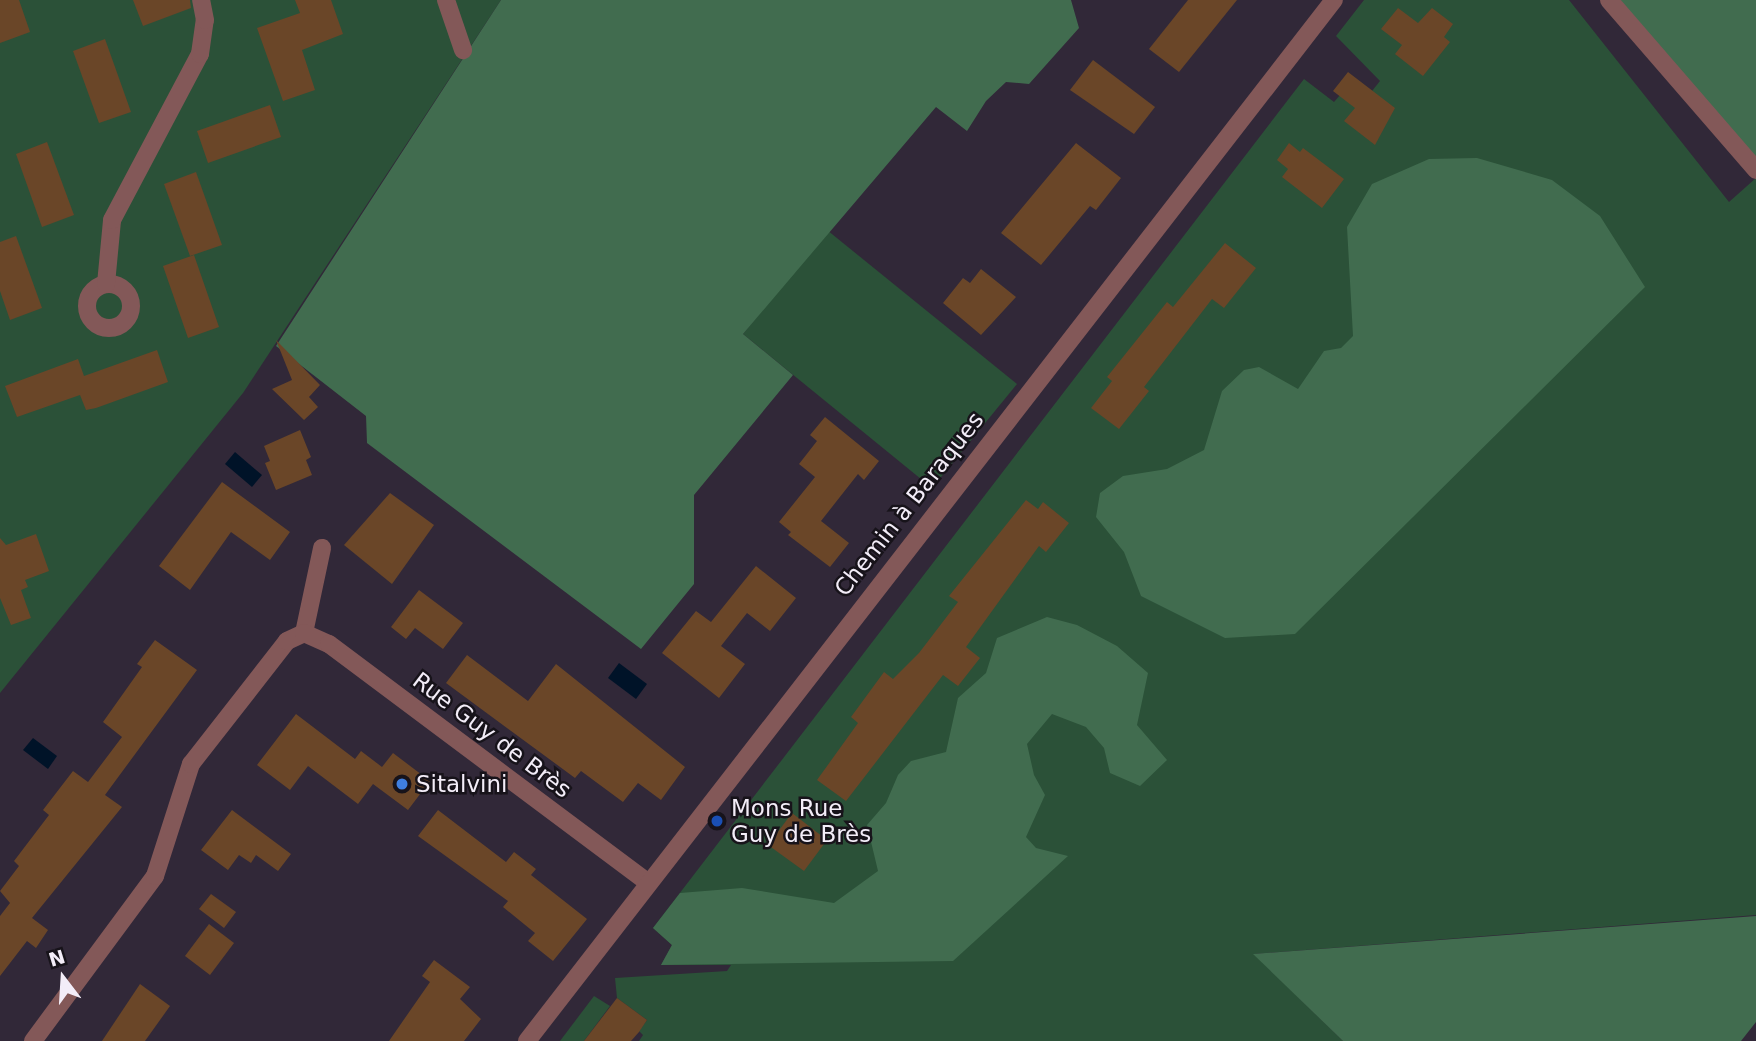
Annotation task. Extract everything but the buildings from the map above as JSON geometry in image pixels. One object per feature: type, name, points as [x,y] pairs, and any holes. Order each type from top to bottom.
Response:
[{"type":"street","points":[[106,284],[112,220],[200,54],[205,20],[201,0]]},
{"type":"street","points":[[446,0],[463,50]]},
{"type":"street","name":"Chemin à Baraques","points":[[527,1041],[647,882],[1334,0]]},
{"type":"street","points":[[1609,0],[1756,170]]},
{"type":"street","points":[[33,1041],[155,876],[191,764],[287,641],[304,633],[322,548]]},
{"type":"street","name":"Rue Guy de Brès","points":[[304,633],[329,644],[647,882]]},
{"type":"green space","points":[[0,0],[501,0],[243,393],[0,693]]},
{"type":"green space","points":[[501,0],[1071,0],[1079,28],[1029,84],[1006,82],[986,101],[967,131],[936,107],[743,334],[793,375],[694,495],[694,584],[641,649],[367,443],[366,416],[276,346]]},
{"type":"green space","points":[[1364,0],[1569,0],[1729,202],[1756,178],[1756,915],[1254,954],[1343,1041],[639,1041],[643,1035],[639,1031],[647,1020],[617,998],[615,978],[727,971],[731,965],[661,965],[672,945],[653,928],[1304,79],[1334,102],[1355,78],[1372,91],[1380,81],[1336,36]]},
{"type":"green space","points":[[1609,0],[1756,0],[1756,170]]},
{"type":"green space","points":[[1477,158],[1552,180],[1600,216],[1645,287],[1295,634],[1225,638],[1141,596],[1124,552],[1096,517],[1100,493],[1123,476],[1167,469],[1204,450],[1222,391],[1244,370],[1259,367],[1298,389],[1324,351],[1341,348],[1353,336],[1347,227],[1372,184],[1429,159]]},
{"type":"green space","points":[[827,230],[1017,384],[932,488],[743,334]]},
{"type":"green space","points":[[1047,617],[1077,625],[1117,646],[1148,673],[1137,725],[1167,760],[1140,786],[1110,773],[1104,748],[1086,727],[1052,714],[1027,744],[1034,775],[1045,795],[1026,837],[1036,848],[1068,856],[953,961],[661,965],[672,945],[653,928],[680,893],[742,888],[834,903],[878,871],[867,825],[886,803],[898,775],[911,761],[946,752],[958,698],[986,673],[997,638]]},
{"type":"green space","points":[[1756,916],[1756,1022],[1741,1041],[1343,1041],[1253,954]]},
{"type":"green space","points":[[594,996],[610,1006],[584,1041],[560,1041]]},
{"type":"water","points":[[235,452],[262,475],[252,487],[225,464]]},
{"type":"water","points":[[619,663],[647,684],[636,699],[608,678]]},
{"type":"water","points":[[33,738],[57,756],[48,769],[23,750]]},
{"type":"place","name":"Sitalvini","points":[[402,784]]},
{"type":"place","name":"Mons Rue Guy de Brès","points":[[717,821]]}]
